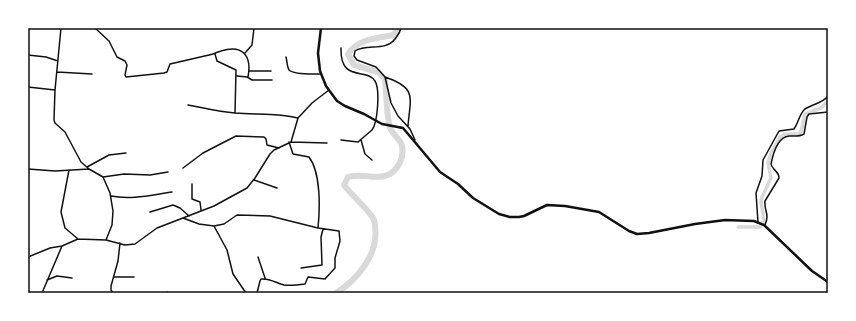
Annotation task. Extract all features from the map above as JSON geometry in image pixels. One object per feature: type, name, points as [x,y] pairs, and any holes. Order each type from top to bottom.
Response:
[{"type":"main road","points":[[322,28],[318,53],[321,74],[329,90],[337,101],[382,124],[403,128],[435,167],[458,184],[473,198],[494,211],[510,217],[524,216],[547,205],[565,206],[599,212],[629,231],[637,234],[649,234],[714,221],[735,220],[760,222],[765,225],[812,271],[828,282]]},
{"type":"street","points":[[61,28],[55,90],[55,123],[65,132],[82,162],[89,169],[103,177],[108,186],[114,211],[113,220],[106,240]]},
{"type":"street","points":[[95,28],[107,39],[117,57],[125,61],[127,66],[125,76],[127,78],[164,73],[170,64],[215,54],[221,51],[236,49],[245,53],[248,59],[248,77]]},
{"type":"street","points":[[245,53],[251,48],[254,28]]},
{"type":"street","points":[[401,28],[400,32],[390,44],[360,48],[354,53],[354,56],[357,60],[376,67],[385,77],[391,103],[398,116],[408,126],[414,136],[414,143]]},
{"type":"street","points":[[341,48],[342,59],[346,68],[355,73],[372,77],[376,82],[378,94],[376,120],[372,130],[361,140],[356,142],[341,140]]},
{"type":"street","points":[[215,54],[217,61],[235,69],[237,76],[235,113]]},
{"type":"street","points":[[28,55],[46,57],[58,62]]},
{"type":"street","points":[[286,57],[288,68],[290,70],[306,74],[321,74]]},
{"type":"street","points":[[249,71],[271,71]]},
{"type":"street","points":[[57,72],[92,74]]},
{"type":"street","points":[[237,76],[248,77],[252,80],[272,80]]},
{"type":"street","points":[[385,77],[400,82],[406,88],[411,102],[408,126]]},
{"type":"street","points":[[28,87],[55,90]]},
{"type":"street","points":[[318,228],[319,204],[313,164],[309,157],[293,154],[290,142],[298,118],[312,103],[329,90]]},
{"type":"street","points":[[760,222],[756,193],[762,176],[763,160],[774,138],[779,132],[794,129],[801,113],[806,109],[824,101],[828,96]]},
{"type":"street","points":[[188,105],[235,113],[279,114],[298,118]]},
{"type":"street","points":[[765,225],[768,216],[764,205],[765,201],[779,178],[779,174],[770,164],[780,141],[785,137],[802,135],[805,131],[807,117],[809,114],[828,112]]},
{"type":"street","points":[[183,168],[203,152],[238,135],[264,137],[267,145],[279,148]]},
{"type":"street","points":[[361,140],[365,154],[372,160]]},
{"type":"street","points":[[28,257],[78,239],[106,240],[128,245],[135,244],[157,228],[214,206],[242,192],[254,180],[270,154],[290,142],[327,143]]},
{"type":"street","points":[[87,166],[109,155],[126,153]]},
{"type":"street","points":[[28,169],[55,171],[89,169]]},
{"type":"street","points":[[69,170],[62,212],[66,228],[78,239]]},
{"type":"street","points":[[103,177],[124,174],[150,175],[168,172]]},
{"type":"street","points":[[254,180],[277,188]]},
{"type":"street","points":[[192,184],[192,199],[200,202],[201,210]]},
{"type":"street","points":[[111,196],[132,198],[172,192]]},
{"type":"street","points":[[150,212],[173,205],[180,208],[189,216]]},
{"type":"street","points":[[183,218],[199,224],[214,226],[224,224],[236,216],[270,216],[322,229],[338,230],[340,232],[335,258],[335,268],[325,279],[308,277],[305,284],[289,286],[282,285],[265,278],[258,257]]},
{"type":"street","points":[[214,226],[227,250],[233,274],[246,293]]},
{"type":"street","points":[[301,268],[322,265],[322,229]]},
{"type":"street","points":[[113,293],[111,286],[118,261],[120,243]]},
{"type":"street","points":[[43,292],[62,246]]},
{"type":"street","points":[[48,280],[57,276],[72,278]]},
{"type":"street","points":[[114,277],[134,277]]},
{"type":"street","points":[[257,293],[260,280],[265,278]]},
{"type":"street","points":[[28,292],[32,293]]},
{"type":"waterway","points":[[336,293],[344,288],[359,274],[374,247],[375,237],[375,224],[373,218],[344,185],[348,177],[380,177],[390,174],[394,171],[402,158],[401,143],[391,130],[389,124],[385,79],[378,72],[354,65],[348,54],[362,42],[394,35],[398,28]]},
{"type":"waterway","points":[[738,227],[760,227],[764,220],[761,202],[771,178],[768,163],[771,153],[780,137],[785,134],[799,134],[801,132],[805,114],[821,108],[828,101]]}]
